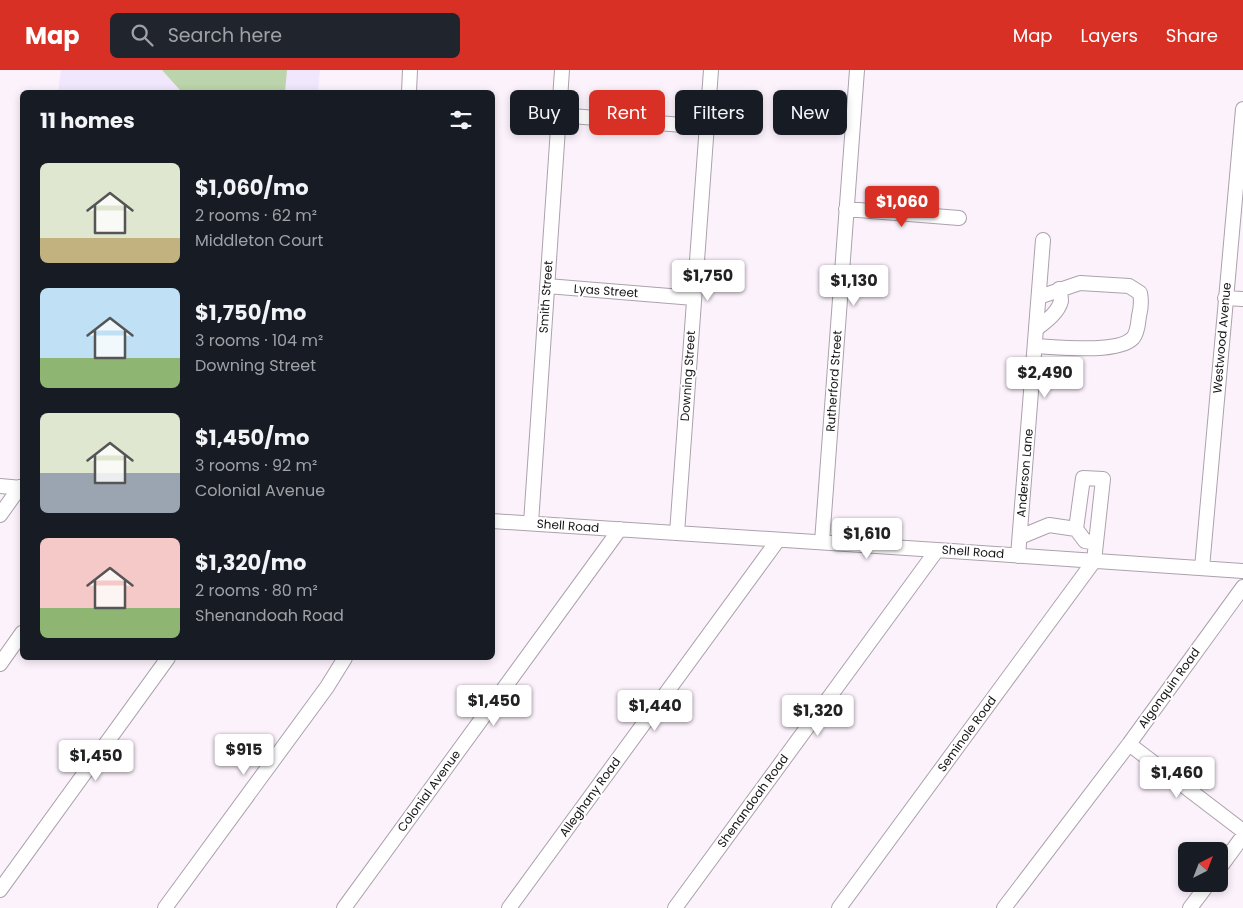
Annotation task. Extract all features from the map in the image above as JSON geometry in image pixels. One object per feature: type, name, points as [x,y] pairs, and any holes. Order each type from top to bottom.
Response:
[{"type":"street","points":[[409,90],[410,70]]},
{"type":"street","name":"Smith Street","points":[[561,90],[562,70]]},
{"type":"street","name":"Downing Street","points":[[710,90],[711,70]]},
{"type":"street","name":"Rutherford Street","points":[[822,542],[857,70]]},
{"type":"street","name":"Westwood Avenue","points":[[1202,568],[1243,109]]},
{"type":"street","points":[[579,117],[675,124]]},
{"type":"street","name":"Smith Street","points":[[530,523],[558,135]]},
{"type":"street","name":"Downing Street","points":[[677,533],[706,135]]},
{"type":"street","points":[[846,209],[959,218]]},
{"type":"street","name":"Anderson Lane","points":[[1018,556],[1043,240]]},
{"type":"street","points":[[1035,346],[1092,349],[1127,342],[1134,338],[1137,331],[1142,302],[1140,293],[1129,286],[1080,283],[1039,297]]},
{"type":"street","name":"Lyas Street","points":[[547,286],[694,298]]},
{"type":"street","points":[[1036,329],[1047,321],[1058,307],[1061,300],[1060,289]]},
{"type":"street","points":[[1226,298],[1243,299]]},
{"type":"street","points":[[1094,561],[1096,543],[1103,480],[1083,478],[1076,529],[1085,541],[1096,543]]},
{"type":"street","points":[[0,486],[20,488]]},
{"type":"street","points":[[0,515],[20,489]]},
{"type":"street","name":"Shell Road","points":[[495,521],[1243,571]]},
{"type":"street","points":[[1020,537],[1049,525],[1076,529]]},
{"type":"street","name":"Colonial Avenue","points":[[344,908],[620,529]]},
{"type":"street","name":"Alleghany Road","points":[[509,908],[778,540]]},
{"type":"street","name":"Shenandoah Road","points":[[675,908],[937,550]]},
{"type":"street","name":"Seminole Road","points":[[839,908],[1094,561]]},
{"type":"street","name":"Algonquin Road","points":[[1004,908],[1129,744],[1243,587]]},
{"type":"street","points":[[0,664],[20,636]]},
{"type":"street","points":[[0,890],[167,660]]},
{"type":"street","points":[[165,908],[327,687],[344,660]]},
{"type":"street","points":[[1129,744],[1243,831]]},
{"type":"street","points":[[1228,857],[1243,836]]},
{"type":"street","points":[[1190,908],[1202,892]]},
{"type":"shaded area","points":[[61,70],[320,70],[318,90],[58,90]]},
{"type":"green space","points":[[162,70],[287,70],[285,90],[179,89]]}]
